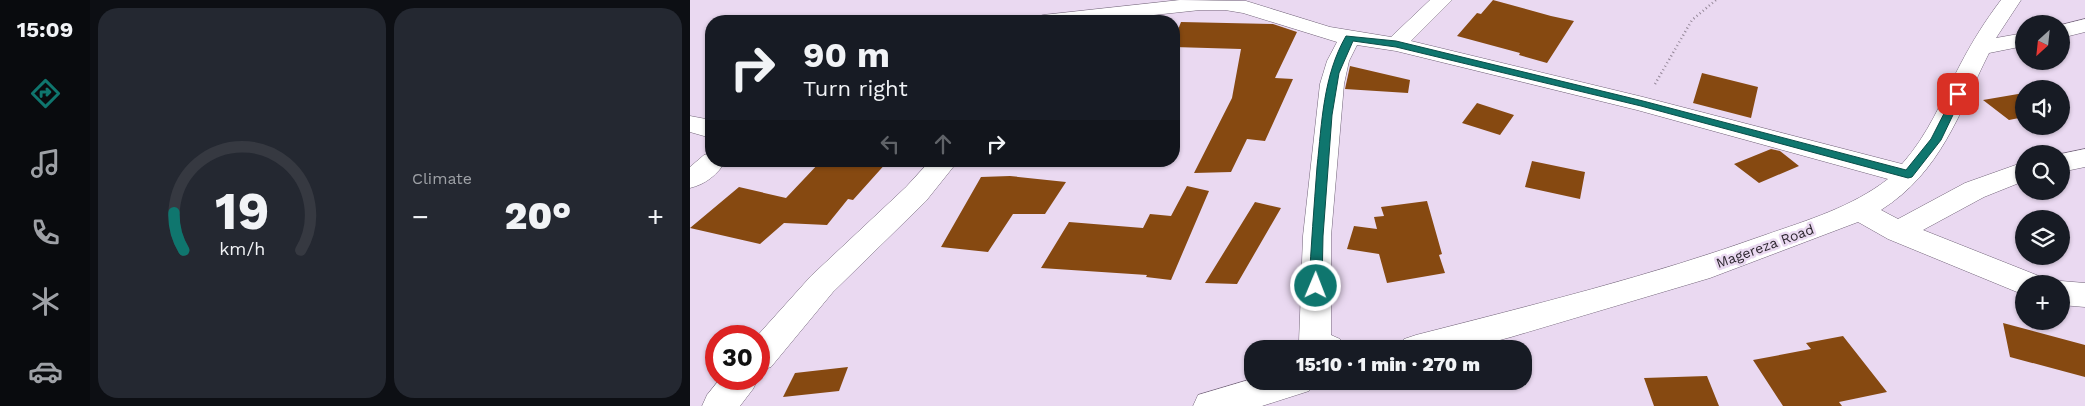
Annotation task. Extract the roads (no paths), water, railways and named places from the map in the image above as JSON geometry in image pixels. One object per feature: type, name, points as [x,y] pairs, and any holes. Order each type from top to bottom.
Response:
[{"type":"street","points":[[1396,44],[1442,0]]},
{"type":"street","name":"Magereza Road","points":[[1449,340],[1592,301],[1708,266],[1802,233],[1857,210],[1890,193],[1908,175],[1936,140],[1980,48],[2011,0]]},
{"type":"street","points":[[1098,15],[1189,5],[1225,4],[1246,7],[1324,32],[1350,38],[1396,44],[1643,104],[1908,175]]},
{"type":"street","points":[[2070,29],[2085,25]]},
{"type":"street","points":[[1315,340],[1317,236],[1332,84],[1338,61],[1350,38]]},
{"type":"street","points":[[1980,48],[2015,41]]},
{"type":"street","points":[[690,124],[705,127]]},
{"type":"street","points":[[690,179],[708,167]]},
{"type":"street","points":[[770,344],[822,284],[916,194],[940,167]]},
{"type":"street","points":[[1898,232],[1946,203],[1971,191],[2015,174]]},
{"type":"street","points":[[1857,210],[1898,232],[2015,279]]},
{"type":"street","points":[[2070,294],[2085,295]]},
{"type":"street","points":[[719,406],[732,390]]},
{"type":"street","points":[[1210,406],[1266,390]]}]
